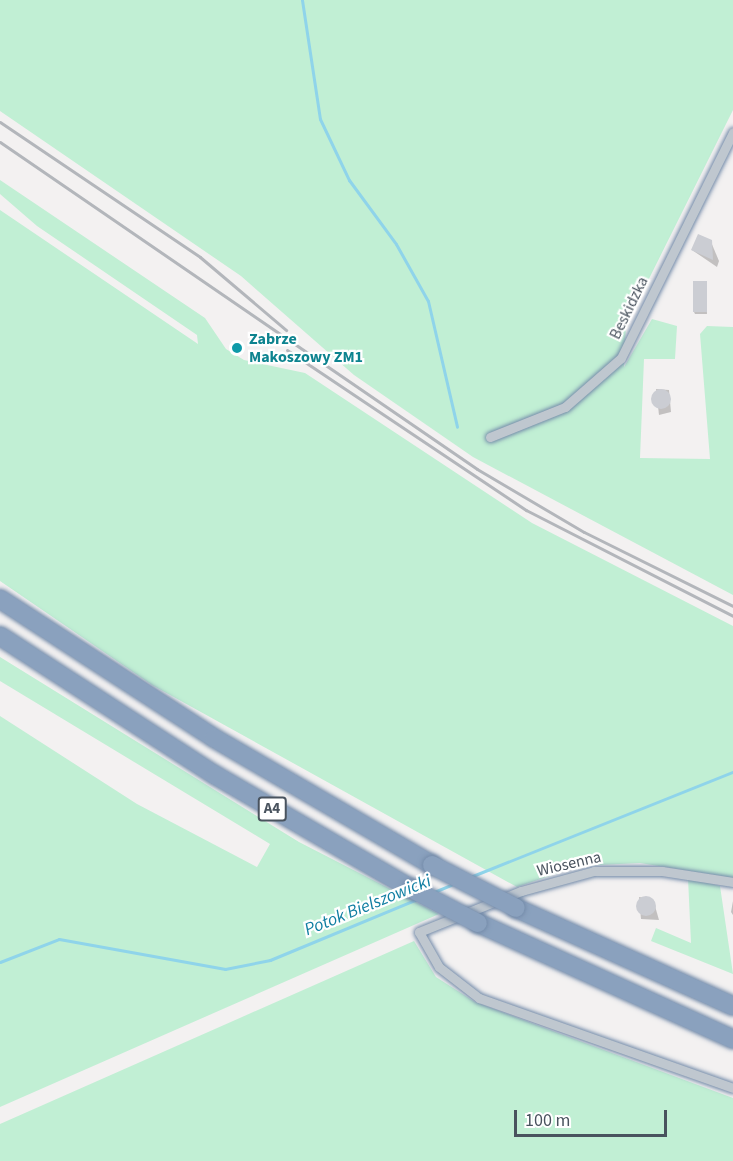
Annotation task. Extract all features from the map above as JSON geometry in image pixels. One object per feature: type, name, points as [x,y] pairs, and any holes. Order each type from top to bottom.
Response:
[{"type":"highway","name":"A4","points":[[0,599],[223,744],[432,865],[516,908],[733,1006]]},
{"type":"highway","name":"A4","points":[[0,636],[215,775],[412,889],[478,923],[733,1039]]},
{"type":"street","name":"Beskidzka","points":[[490,437],[565,407],[621,358],[733,132]]},
{"type":"street","name":"Wiosenna","points":[[733,882],[662,871],[594,871],[521,891],[419,932],[440,968],[479,998],[733,1088]]},
{"type":"green space","points":[[0,0],[733,0],[733,110],[626,325],[624,367],[652,319],[677,326],[675,359],[644,359],[640,458],[710,459],[700,334],[707,326],[733,327],[733,595],[473,457],[354,375],[241,276],[0,111]]},
{"type":"green space","points":[[0,180],[205,318],[226,349],[244,360],[305,373],[532,523],[733,626],[733,878],[640,863],[579,866],[517,887],[152,685],[0,581],[0,210],[198,344],[197,335],[37,226],[0,194]]},
{"type":"green space","points":[[0,657],[299,842],[439,914],[0,1107],[0,716],[137,804],[257,867],[270,844],[0,681]]},
{"type":"green space","points":[[688,878],[720,886],[733,974],[651,941],[656,928],[691,943]]},
{"type":"green space","points":[[414,941],[436,977],[475,1002],[733,1098],[733,1161],[0,1161],[0,1124]]},
{"type":"building","points":[[698,234],[712,240],[713,260],[691,250]]},
{"type":"building","points":[[693,281],[707,281],[707,312],[693,312]]},
{"type":"building","points":[[657,389],[665,389],[671,395],[671,403],[665,409],[657,409],[651,403],[651,395]]},
{"type":"building","points":[[646,896],[653,899],[656,906],[653,913],[646,916],[639,913],[636,906],[639,899]]},
{"type":"waterway","points":[[302,0],[320,119],[349,180],[396,244],[428,301],[457,427]]},
{"type":"waterway","name":"Potok Bielszowicki","points":[[470,877],[733,772]]},
{"type":"waterway","name":"Potok Bielszowicki","points":[[434,892],[453,884]]},
{"type":"waterway","name":"Potok Bielszowicki","points":[[0,962],[59,939],[225,969],[270,960],[417,899]]},
{"type":"railway","points":[[0,122],[200,257],[286,330]]},
{"type":"railway","points":[[0,142],[477,469],[584,532],[733,606]]},
{"type":"railway","points":[[287,350],[526,510],[733,616]]},
{"type":"place","name":"Zabrze Makoszowy ZM1","points":[[237,348]]}]
